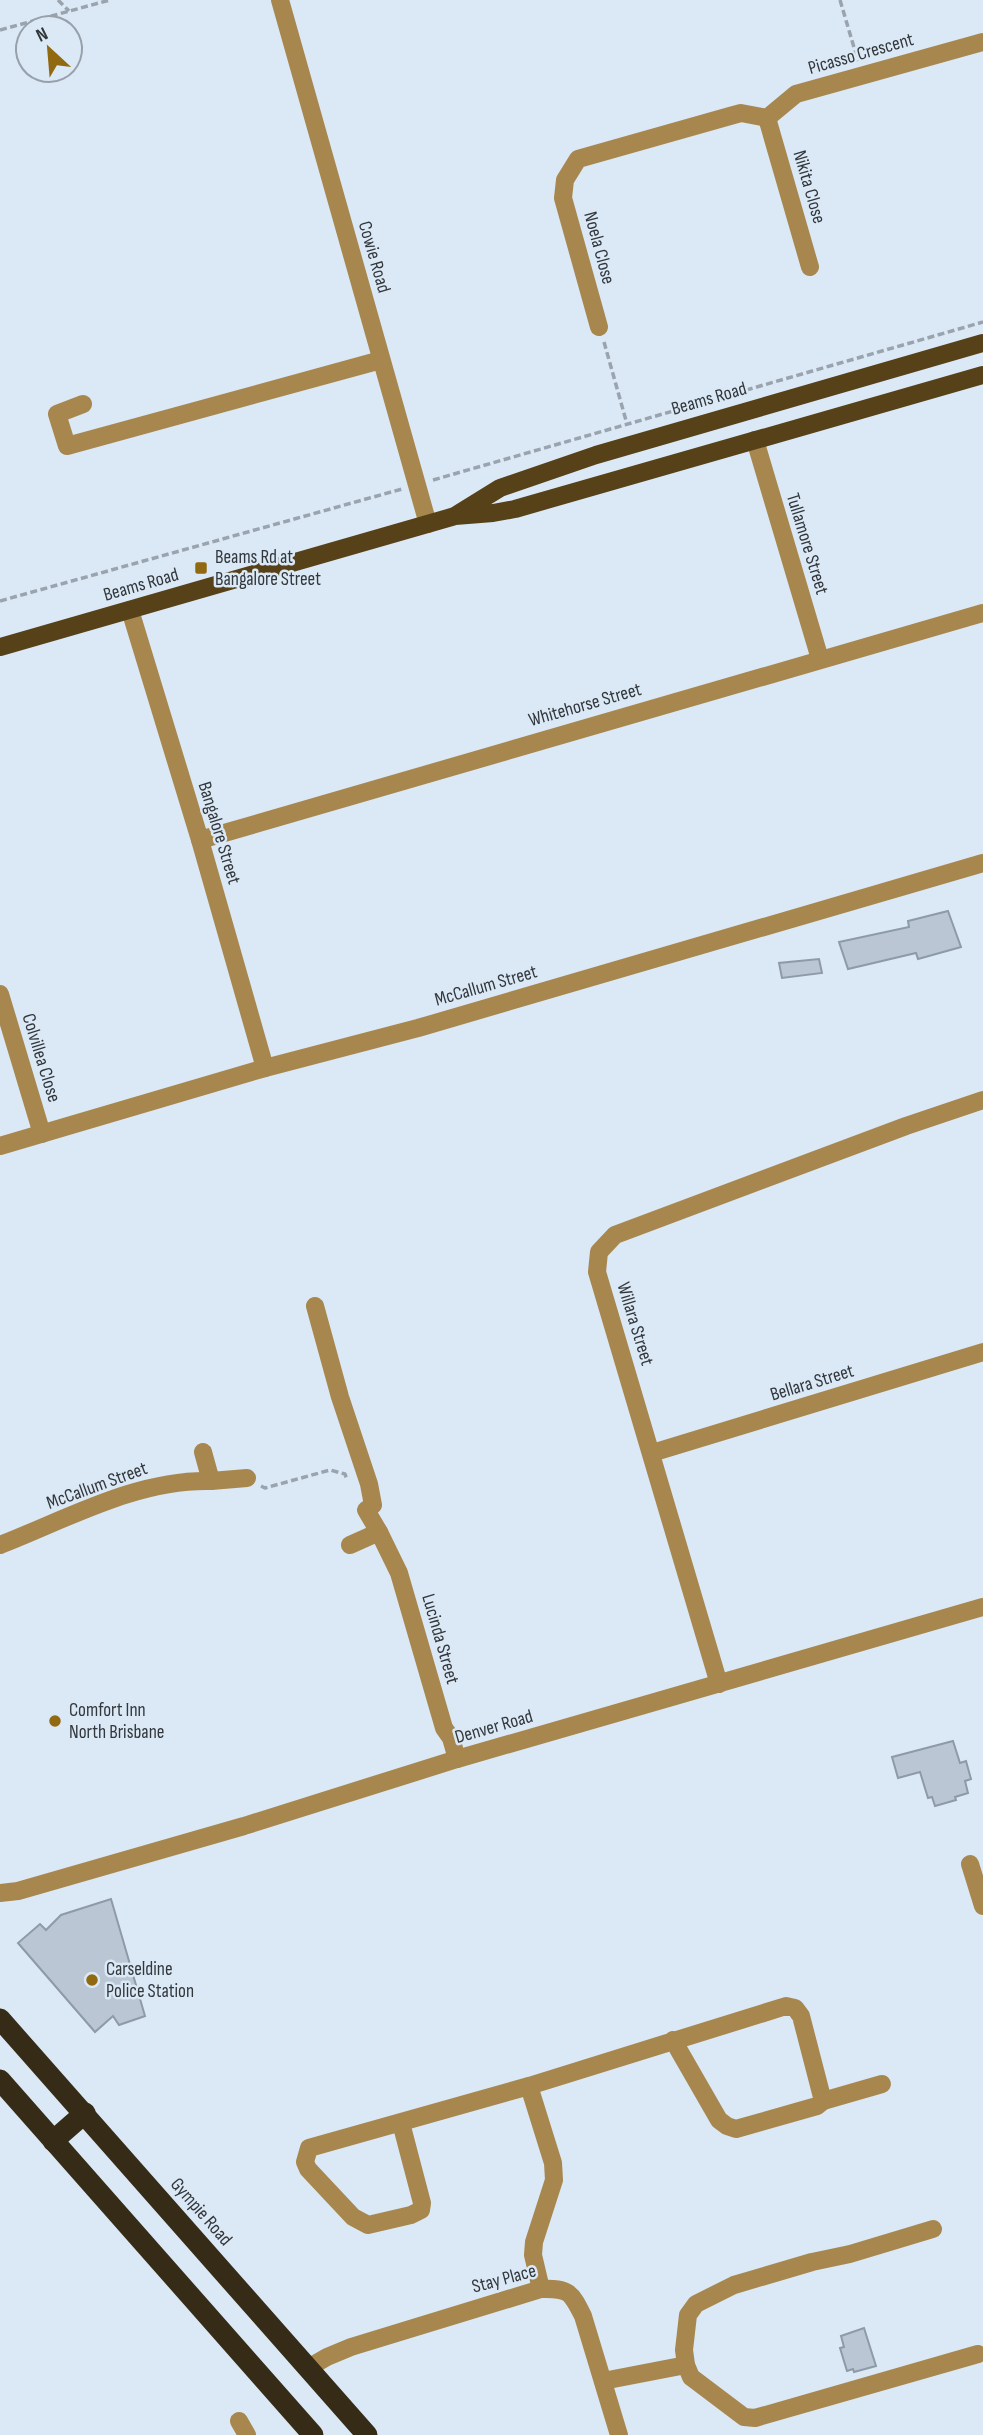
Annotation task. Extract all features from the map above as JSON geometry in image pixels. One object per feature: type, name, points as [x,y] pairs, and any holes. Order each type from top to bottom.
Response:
[{"type":"highway","name":"Gympie Road","points":[[0,2019],[367,2435]]},
{"type":"highway","points":[[0,2080],[313,2435]]},
{"type":"highway","points":[[53,2141],[85,2113]]},
{"type":"main road","name":"Beams Road","points":[[455,516],[500,488],[596,455],[983,343]]},
{"type":"main road","name":"Beams Road","points":[[0,647],[455,516],[515,509],[983,375]]},
{"type":"street","name":"Cowie Road","points":[[280,0],[428,524]]},
{"type":"street","name":"Picasso Crescent","points":[[767,118],[796,94],[983,42]]},
{"type":"street","name":"Noela Close","points":[[599,327],[563,198],[565,180],[579,159],[741,113],[767,118]]},
{"type":"street","name":"Nikita Close","points":[[767,118],[810,267]]},
{"type":"street","points":[[83,404],[57,414],[67,446],[381,360]]},
{"type":"street","name":"Tullamore Street","points":[[755,440],[820,659]]},
{"type":"street","name":"Bangalore Street","points":[[130,610],[200,839],[265,1068]]},
{"type":"street","name":"Whitehorse Street","points":[[200,839],[983,612]]},
{"type":"street","name":"McCallum Street","points":[[0,1146],[265,1068],[418,1028],[983,863]]},
{"type":"street","name":"Colvillea Close","points":[[0,994],[42,1134]]},
{"type":"street","name":"Willara Street","points":[[719,1684],[597,1272],[599,1252],[615,1236],[906,1126],[983,1100]]},
{"type":"street","points":[[315,1306],[369,1492]]},
{"type":"street","name":"Bellara Street","points":[[652,1453],[983,1352]]},
{"type":"street","points":[[203,1452],[211,1481]]},
{"type":"street","name":"McCallum Street","points":[[0,1545],[147,1488],[188,1480],[247,1478]]},
{"type":"street","name":"Lucinda Street","points":[[369,1492],[373,1505],[366,1510],[399,1573],[444,1728],[451,1738],[457,1759]]},
{"type":"street","points":[[350,1545],[379,1532]]},
{"type":"street","name":"Denver Road","points":[[0,1905],[9,1892],[243,1826],[457,1759],[983,1607]]},
{"type":"street","points":[[970,1864],[983,1906]]},
{"type":"street","points":[[401,2123],[422,2203],[421,2210],[411,2216],[368,2225],[353,2217],[308,2169],[305,2156],[309,2148],[529,2087],[786,2006],[795,2008],[801,2016],[823,2101]]},
{"type":"street","points":[[673,2040],[719,2120],[736,2129],[882,2084]]},
{"type":"street","points":[[529,2087],[553,2162],[554,2180],[534,2242],[533,2255],[541,2289]]},
{"type":"street","points":[[933,2229],[850,2255],[812,2262],[734,2285],[696,2304],[688,2315],[684,2350],[686,2365],[691,2377],[704,2389],[744,2417],[755,2417],[978,2354]]},
{"type":"street","name":"Stay Place","points":[[308,2368],[351,2347],[541,2289],[561,2288],[574,2298],[583,2316],[619,2435]]},
{"type":"street","points":[[603,2381],[686,2365]]},
{"type":"path","points":[[58,0],[69,11]]},
{"type":"path","points":[[0,30],[110,0]]},
{"type":"path","points":[[840,0],[862,76]]},
{"type":"path","points":[[0,601],[983,322]]},
{"type":"path","points":[[599,327],[627,424]]},
{"type":"path","points":[[247,1478],[265,1488],[330,1470],[345,1474],[350,1482],[355,1480],[369,1492]]},
{"type":"building","points":[[948,911],[961,947],[918,959],[916,953],[848,969],[839,942],[909,927],[908,921]]},
{"type":"building","points":[[819,959],[822,973],[782,978],[779,963]]},
{"type":"building","points":[[953,1741],[960,1763],[966,1761],[971,1779],[965,1781],[968,1793],[955,1797],[956,1800],[935,1806],[932,1797],[928,1798],[920,1772],[898,1778],[892,1757]]},
{"type":"building","name":"Carseldine Police Station","points":[[111,1899],[145,2016],[119,2025],[113,2016],[95,2032],[18,1943],[40,1924],[46,1930],[61,1915]]},
{"type":"building","points":[[864,2328],[876,2366],[854,2372],[853,2369],[847,2371],[840,2348],[844,2347],[841,2336]]},
{"type":"place","name":"Beams Rd at Bangalore Street","points":[[201,568]]},
{"type":"place","name":"Comfort Inn North Brisbane","points":[[55,1721]]},
{"type":"place","name":"Carseldine Police Station","points":[[92,1980]]}]
